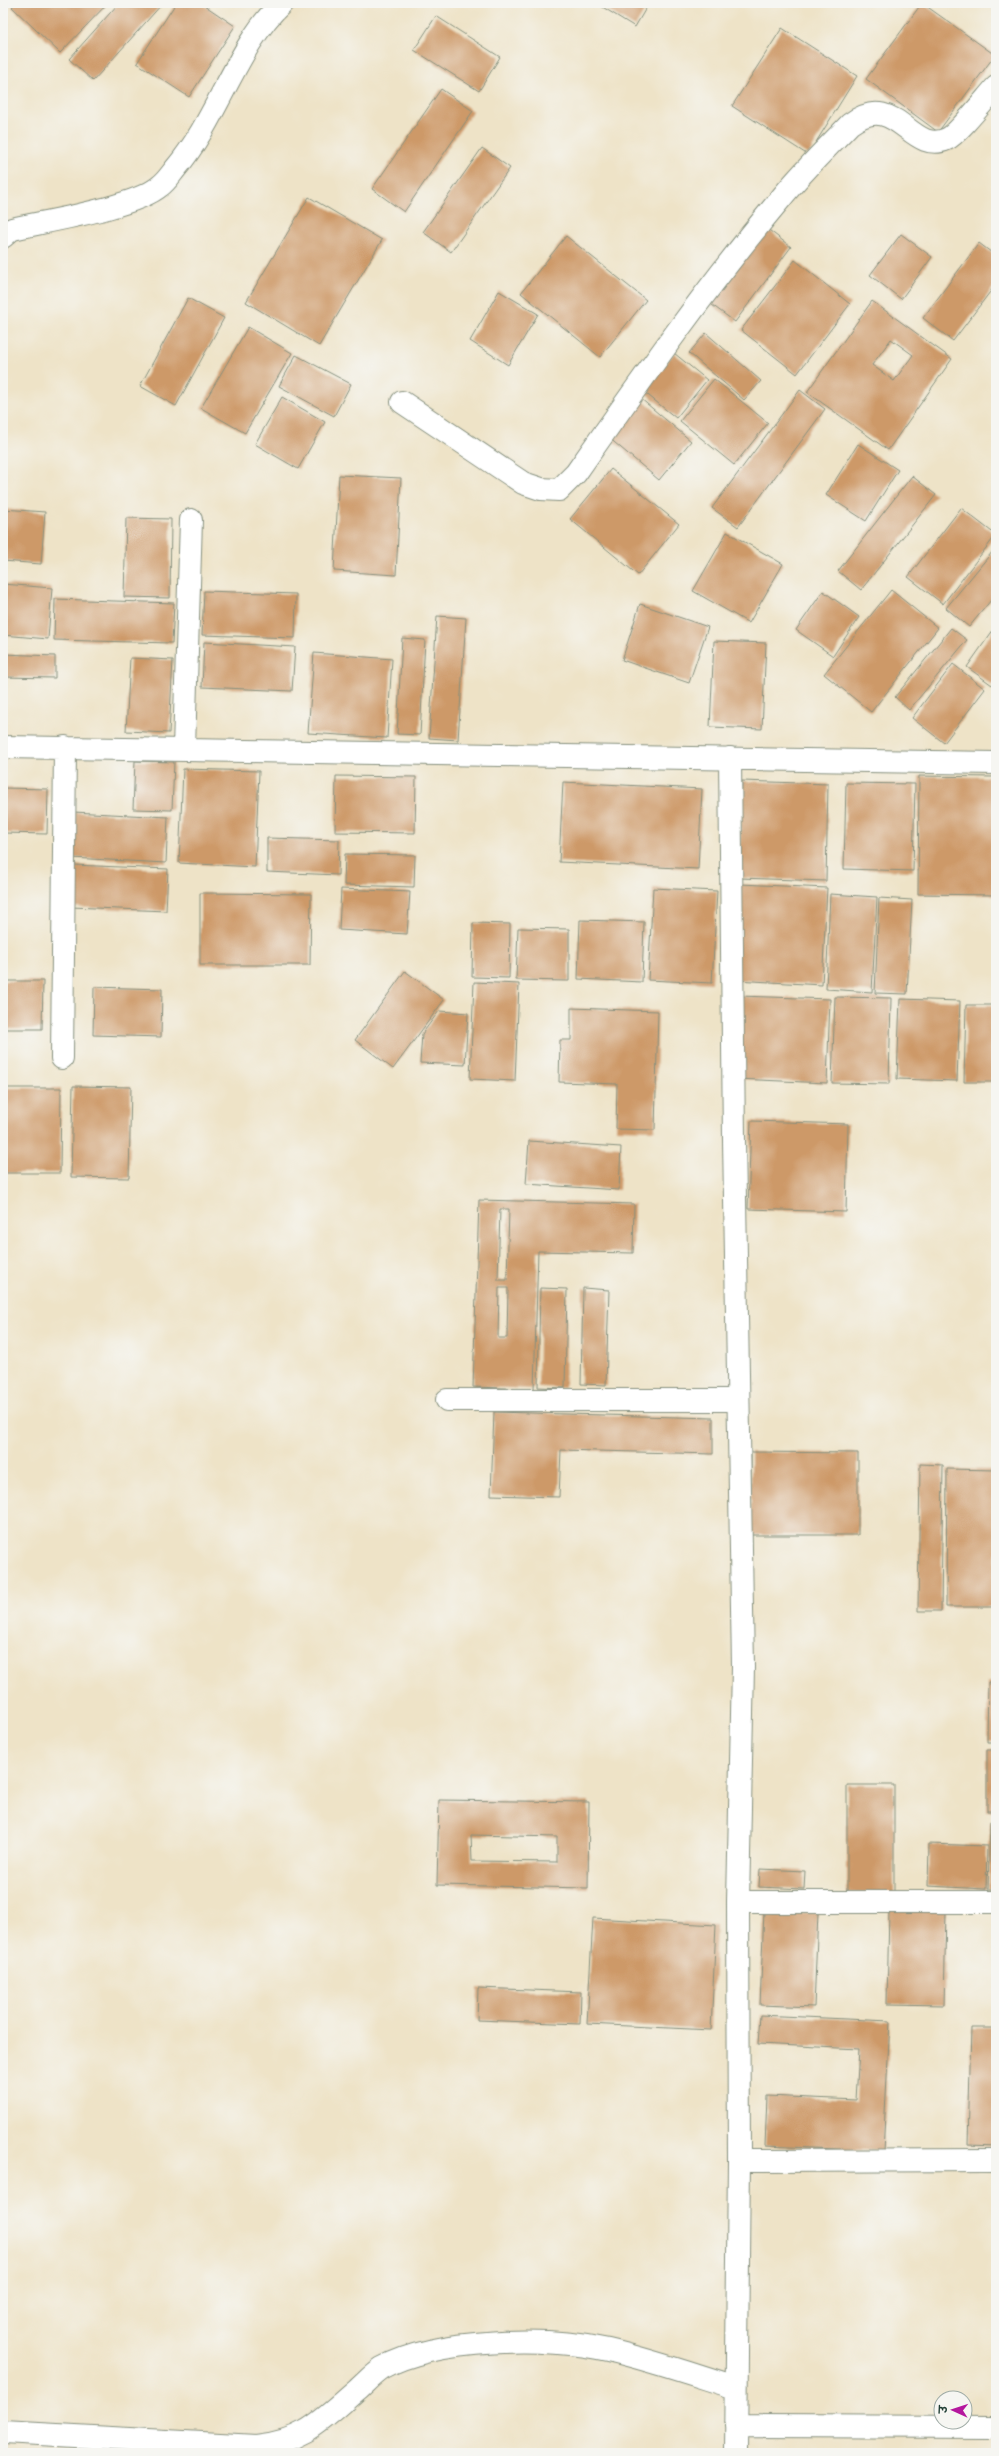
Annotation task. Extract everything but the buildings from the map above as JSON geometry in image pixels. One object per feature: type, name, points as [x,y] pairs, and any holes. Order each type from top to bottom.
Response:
[{"type":"street","points":[[3,237],[12,229],[128,202],[160,186],[186,156],[246,52],[272,12],[282,3]]},
{"type":"street","points":[[402,402],[523,483],[541,489],[559,490],[576,473],[681,324],[760,223],[850,124],[862,115],[878,112],[891,117],[919,137],[936,141],[942,140],[948,138],[996,87]]},
{"type":"street","points":[[184,748],[191,520]]},
{"type":"street","points":[[3,747],[184,748],[996,763]]},
{"type":"street","points":[[62,1058],[65,747]]},
{"type":"street","points":[[730,758],[743,1667],[738,1902],[739,2161],[736,2453]]},
{"type":"street","points":[[447,1400],[738,1400]]},
{"type":"street","points":[[738,1902],[996,1902]]},
{"type":"street","points":[[739,2161],[996,2160]]},
{"type":"street","points":[[3,2432],[256,2446],[272,2444],[294,2438],[312,2429],[381,2369],[401,2359],[425,2351],[471,2344],[526,2343],[608,2350],[736,2388]]},
{"type":"street","points":[[736,2426],[996,2427]]}]
